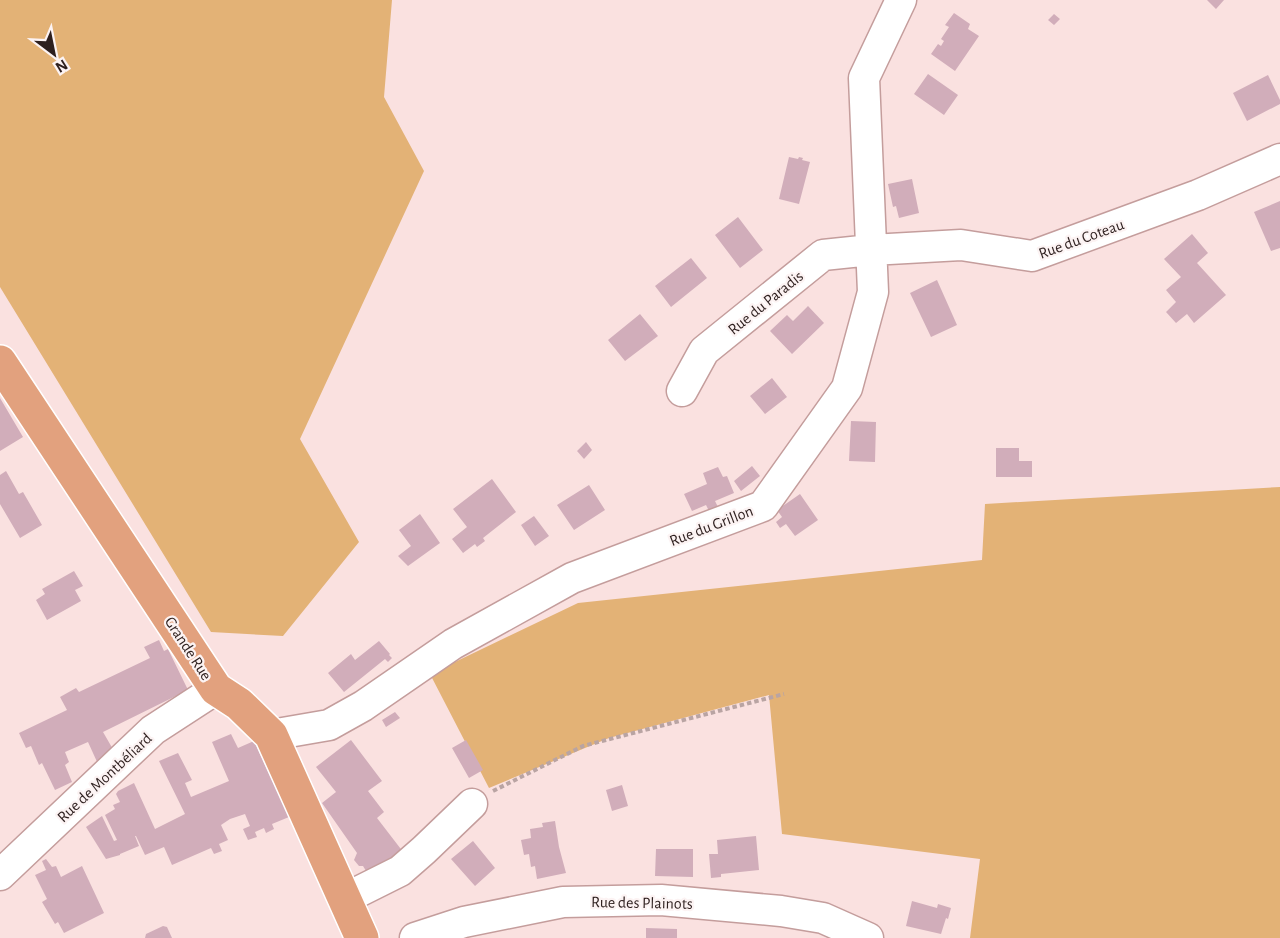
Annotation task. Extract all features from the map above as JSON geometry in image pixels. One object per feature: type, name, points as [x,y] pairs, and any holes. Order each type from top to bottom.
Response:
[{"type":"main road","name":"Grande Rue","points":[[0,362],[216,689],[239,704],[271,735],[362,938]]},
{"type":"street","name":"Rue du Grillon","points":[[271,735],[329,725],[363,706],[453,644],[572,578],[763,506],[847,388],[873,292],[864,78],[901,0]]},
{"type":"street","name":"Rue du Coteau","points":[[871,250],[961,245],[1032,256],[1198,195],[1280,159]]},
{"type":"street","name":"Rue du Paradis","points":[[682,391],[704,351],[823,255],[871,250]]},
{"type":"street","name":"Rue de Montbéliard","points":[[0,875],[153,730],[216,689]]},
{"type":"street","points":[[344,899],[400,871],[472,804]]},
{"type":"street","name":"Rue des Plainots","points":[[415,938],[464,922],[563,902],[661,900],[771,910],[823,918],[868,938]]},
{"type":"path","points":[[472,804],[501,786],[583,746],[784,693]]},
{"type":"shaded area","points":[[0,0],[392,0],[384,97],[424,171],[300,439],[359,542],[283,636],[211,632],[0,287]]},
{"type":"shaded area","points":[[1280,487],[1280,938],[970,938],[980,859],[782,834],[769,695],[609,738],[489,788],[430,674],[578,603],[982,560],[985,504]]},
{"type":"building","points":[[1207,0],[1224,0],[1216,9]]},
{"type":"building","points":[[954,13],[970,24],[968,29],[979,36],[955,71],[931,54],[938,44],[941,46],[944,41],[941,39],[949,27],[945,25]]},
{"type":"building","points":[[1054,14],[1060,19],[1054,25],[1048,20]]},
{"type":"building","points":[[928,74],[958,95],[944,115],[914,94]]},
{"type":"building","points":[[1268,75],[1280,104],[1247,121],[1233,93]]},
{"type":"building","points":[[789,157],[798,159],[799,157],[810,162],[799,204],[779,199]]},
{"type":"building","points":[[912,179],[919,213],[899,218],[896,206],[893,207],[888,184]]},
{"type":"building","points":[[1280,201],[1280,248],[1271,251],[1254,212]]},
{"type":"building","points":[[738,217],[763,250],[740,268],[715,235]]},
{"type":"building","points":[[1192,234],[1208,253],[1197,263],[1226,295],[1194,323],[1187,314],[1176,323],[1166,312],[1176,302],[1166,290],[1181,277],[1164,259]]},
{"type":"building","points":[[691,258],[707,278],[671,307],[655,286]]},
{"type":"building","points":[[937,280],[957,325],[931,337],[910,293]]},
{"type":"building","points":[[808,306],[824,323],[792,354],[770,331],[787,315],[793,321]]},
{"type":"building","points":[[640,314],[658,336],[625,361],[608,340]]},
{"type":"building","points":[[772,378],[787,397],[765,414],[750,396]]},
{"type":"building","points":[[0,398],[23,437],[0,451]]},
{"type":"building","points":[[851,421],[876,422],[875,462],[849,461]]},
{"type":"building","points":[[586,442],[592,450],[584,459],[577,451]]},
{"type":"building","points":[[996,448],[1019,448],[1019,461],[1032,461],[1032,477],[996,477]]},
{"type":"building","points":[[752,466],[760,476],[741,491],[734,481]]},
{"type":"building","points":[[718,467],[723,477],[727,476],[734,493],[715,501],[718,507],[709,511],[706,505],[692,511],[684,494],[707,484],[703,473]]},
{"type":"building","points":[[6,471],[19,494],[23,492],[42,525],[20,538],[0,504],[0,475]]},
{"type":"building","points":[[492,479],[516,512],[483,538],[485,541],[477,547],[475,544],[463,553],[452,539],[467,527],[453,509]]},
{"type":"building","points":[[589,485],[605,510],[574,530],[557,505]]},
{"type":"building","points":[[800,494],[818,520],[795,536],[786,524],[780,528],[776,522],[782,517],[777,510]]},
{"type":"building","points":[[420,514],[440,543],[408,566],[398,556],[411,546],[399,530]]},
{"type":"building","points":[[534,516],[549,536],[535,546],[521,525]]},
{"type":"building","points":[[74,571],[83,586],[75,590],[81,601],[47,620],[36,600],[45,594],[42,589]]},
{"type":"building","points":[[159,640],[164,651],[168,649],[188,690],[103,732],[114,751],[98,764],[88,742],[65,752],[69,762],[65,765],[72,782],[55,790],[42,763],[39,765],[31,746],[26,748],[19,733],[67,710],[60,697],[76,688],[79,692],[150,658],[144,647]]},
{"type":"building","points":[[379,641],[392,658],[388,662],[385,659],[344,692],[328,673],[351,654],[355,660]]},
{"type":"building","points":[[395,712],[400,718],[386,727],[382,720]]},
{"type":"building","points":[[231,734],[238,748],[254,741],[289,817],[272,824],[274,829],[266,833],[264,828],[255,832],[257,837],[248,840],[243,829],[250,826],[245,814],[230,819],[221,825],[228,840],[219,844],[222,851],[214,854],[211,848],[172,865],[164,847],[145,855],[136,836],[139,846],[106,859],[86,827],[102,816],[114,841],[117,840],[105,815],[115,809],[113,805],[120,802],[116,794],[118,791],[134,783],[155,829],[185,814],[159,761],[178,753],[192,780],[185,783],[191,797],[229,781],[212,742]]},
{"type":"building","points":[[351,740],[382,781],[368,791],[384,812],[377,818],[407,857],[371,879],[363,866],[359,866],[354,860],[357,853],[322,803],[336,792],[316,767]]},
{"type":"building","points":[[466,740],[483,770],[469,778],[452,748]]},
{"type":"building","points":[[622,785],[628,806],[612,811],[606,790]]},
{"type":"building","points":[[555,821],[566,873],[537,879],[535,866],[531,867],[529,854],[524,855],[521,840],[531,838],[530,829],[543,827],[542,823]]},
{"type":"building","points":[[756,836],[759,870],[721,874],[721,877],[711,878],[709,854],[718,854],[717,840]]},
{"type":"building","points":[[473,841],[495,868],[475,886],[451,859]]},
{"type":"building","points":[[656,849],[693,849],[693,877],[655,876]]},
{"type":"building","points":[[46,859],[52,867],[56,866],[61,877],[82,866],[104,913],[64,933],[58,922],[55,924],[42,902],[47,899],[35,875],[46,870],[42,861]]},
{"type":"building","points":[[912,901],[937,908],[938,904],[951,908],[941,934],[906,926]]},
{"type":"building","points":[[163,926],[167,927],[172,938],[145,938],[146,934]]},
{"type":"building","points":[[646,928],[677,929],[677,938],[646,938]]}]
